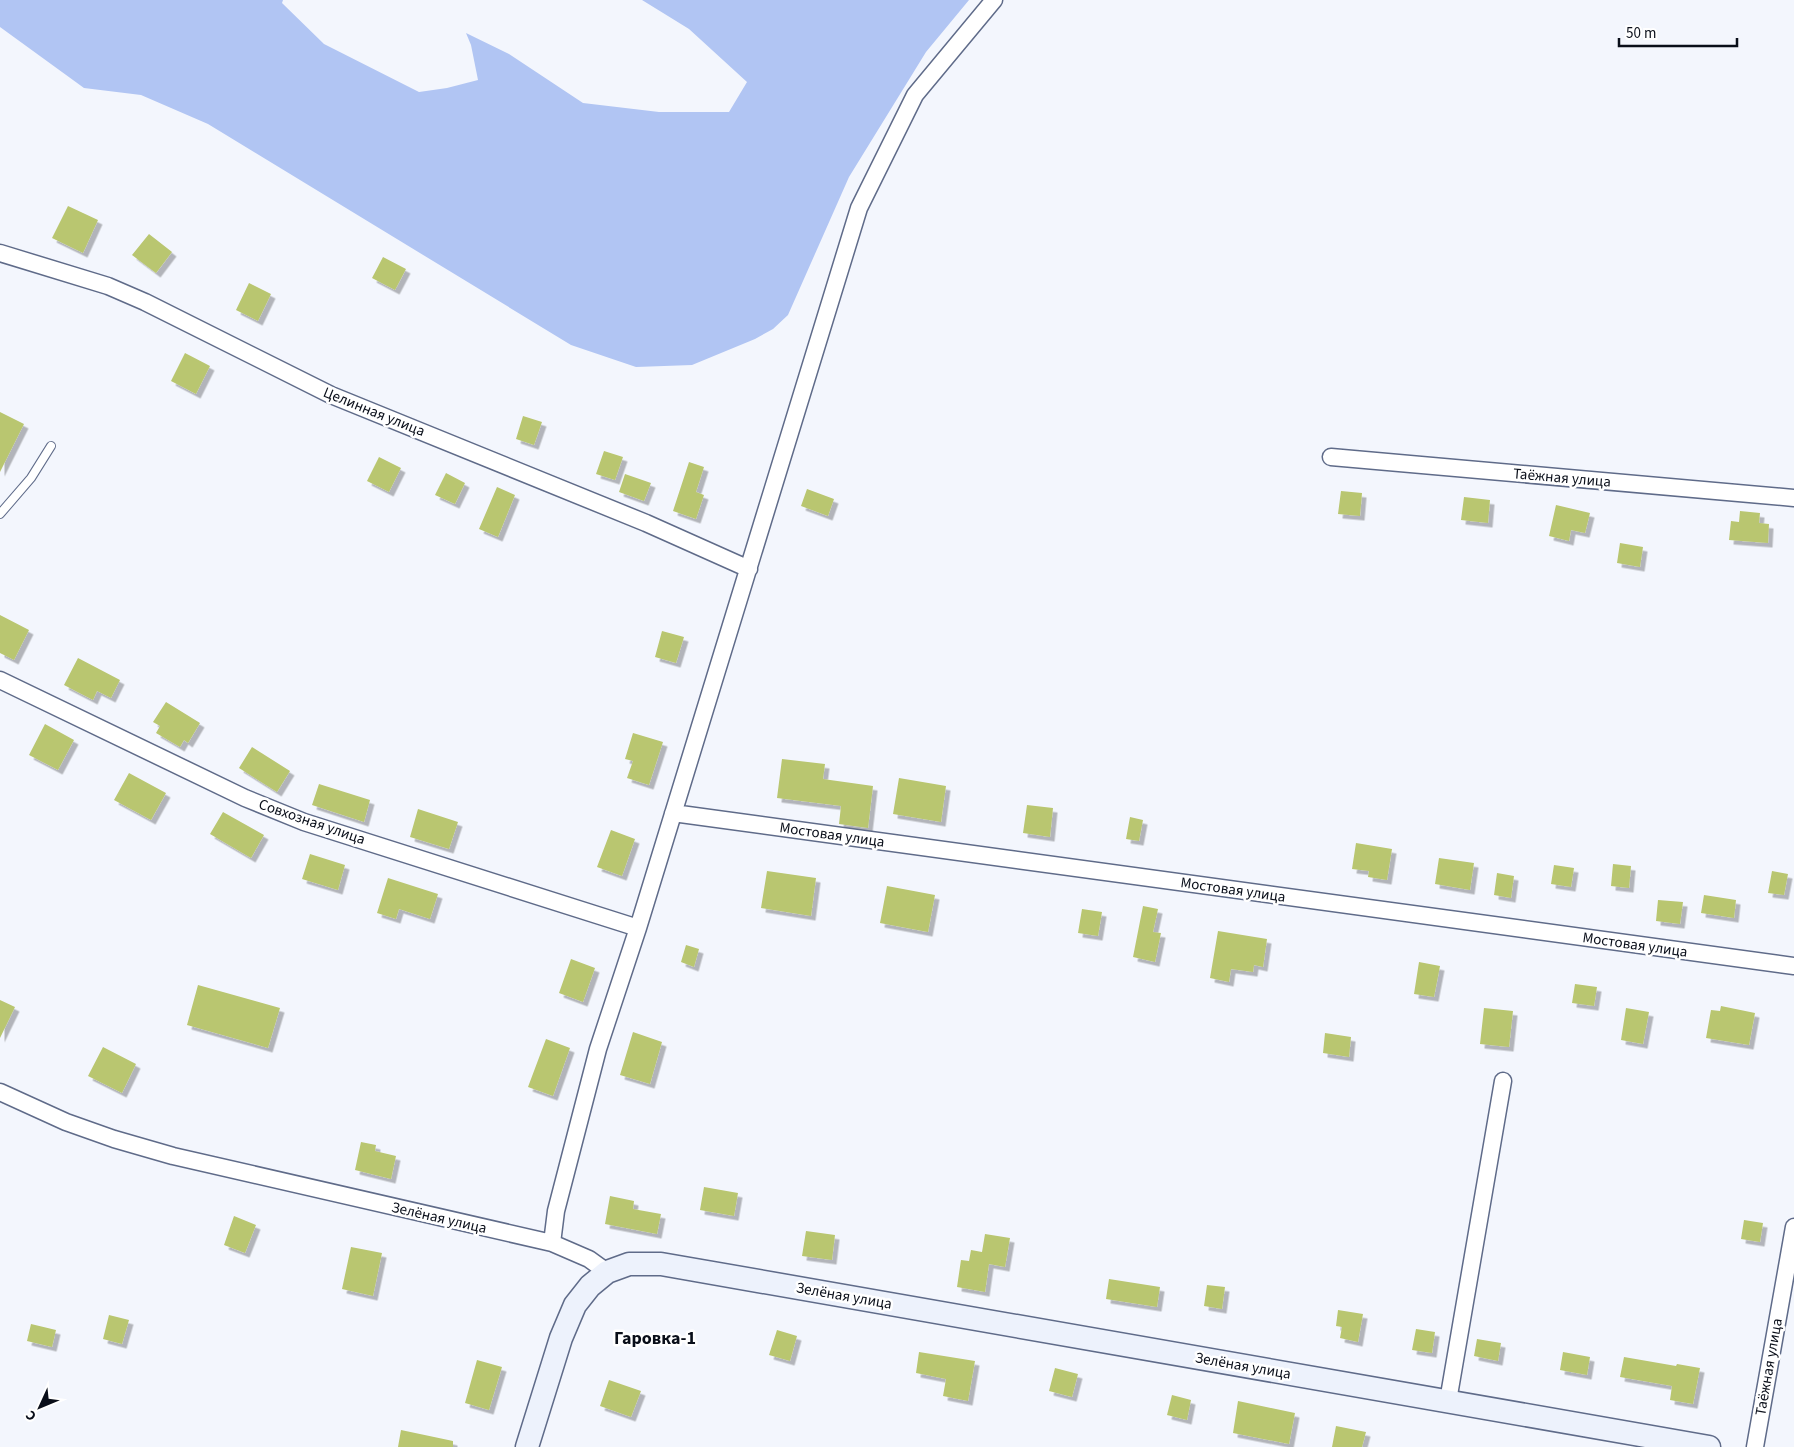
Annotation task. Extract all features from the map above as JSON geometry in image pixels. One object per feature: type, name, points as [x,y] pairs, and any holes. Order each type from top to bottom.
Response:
[{"type":"main road","name":"Зелёная улица","points":[[608,1272],[629,1264],[661,1264],[1448,1402],[1631,1440],[1709,1447]]},
{"type":"main road","points":[[527,1447],[561,1338],[575,1306],[590,1286],[608,1272]]},
{"type":"street","points":[[552,1243],[556,1211],[598,1049],[638,928],[859,208],[915,95],[994,0]]},
{"type":"street","name":"Целинная улица","points":[[0,253],[108,286],[145,302],[332,396],[646,523],[749,569]]},
{"type":"street","name":"Таёжная улица","points":[[1331,458],[1794,498]]},
{"type":"street","name":"Совхозная улица","points":[[0,680],[244,798],[295,818],[638,928]]},
{"type":"street","name":"Мостовая улица","points":[[673,813],[1794,966]]},
{"type":"street","points":[[1448,1402],[1503,1081]]},
{"type":"street","name":"Зелёная улица","points":[[0,1092],[66,1122],[114,1139],[173,1156],[552,1243],[589,1259],[608,1272]]},
{"type":"street","name":"Таёжная улица","points":[[1755,1447],[1794,1227]]},
{"type":"lane","points":[[0,514],[31,478],[51,446]]},
{"type":"shaded area","points":[[0,0],[283,0],[282,3],[324,44],[419,92],[447,88],[478,80],[471,45],[466,33],[509,54],[583,103],[659,112],[729,112],[747,82],[689,29],[642,0],[969,0],[926,52],[849,177],[788,315],[773,329],[755,339],[692,365],[636,367],[571,345],[208,124],[141,95],[84,88],[0,27]]},
{"type":"building","points":[[68,206],[98,220],[83,253],[52,238]]},
{"type":"building","points":[[149,234],[172,252],[156,273],[132,255]]},
{"type":"building","points":[[383,257],[406,269],[395,290],[372,278]]},
{"type":"building","points":[[249,283],[271,294],[258,321],[236,310]]},
{"type":"building","points":[[185,353],[210,366],[196,394],[171,381]]},
{"type":"building","points":[[0,412],[24,424],[0,472]]},
{"type":"building","points":[[523,416],[542,422],[534,445],[516,439]]},
{"type":"building","points":[[604,451],[623,457],[615,480],[596,474]]},
{"type":"building","points":[[379,457],[401,468],[389,492],[367,481]]},
{"type":"building","points":[[689,462],[704,467],[696,492],[704,495],[696,519],[673,511]]},
{"type":"building","points":[[446,473],[465,483],[455,504],[435,495]]},
{"type":"building","points":[[625,474],[651,483],[644,501],[619,492]]},
{"type":"building","points":[[497,487],[515,495],[498,537],[479,529]]},
{"type":"building","points":[[807,489],[834,499],[828,516],[801,506]]},
{"type":"building","points":[[1341,491],[1362,493],[1360,516],[1338,514]]},
{"type":"building","points":[[1464,497],[1490,500],[1488,523],[1461,520]]},
{"type":"building","points":[[1556,505],[1590,513],[1585,533],[1571,530],[1569,541],[1549,536]]},
{"type":"building","points":[[1740,511],[1760,513],[1759,523],[1769,524],[1768,543],[1729,540],[1731,521],[1739,522]]},
{"type":"building","points":[[1620,543],[1643,547],[1640,567],[1617,563]]},
{"type":"building","points":[[0,615],[29,630],[14,660],[0,653]]},
{"type":"building","points":[[662,631],[684,637],[676,663],[655,657]]},
{"type":"building","points":[[78,658],[120,680],[111,698],[97,691],[93,700],[64,685]]},
{"type":"building","points":[[166,702],[200,723],[188,743],[184,740],[180,747],[156,733],[160,726],[153,722]]},
{"type":"building","points":[[45,724],[74,740],[58,770],[29,755]]},
{"type":"building","points":[[633,733],[663,742],[649,785],[627,778],[633,761],[625,759]]},
{"type":"building","points":[[252,747],[290,771],[277,792],[239,768]]},
{"type":"building","points":[[782,759],[825,764],[823,779],[873,786],[868,828],[839,824],[841,806],[777,798]]},
{"type":"building","points":[[129,773],[166,793],[151,820],[114,800]]},
{"type":"building","points":[[899,778],[946,786],[941,822],[893,814]]},
{"type":"building","points":[[319,784],[370,800],[364,822],[312,805]]},
{"type":"building","points":[[1027,805],[1053,808],[1050,837],[1023,833]]},
{"type":"building","points":[[418,809],[458,822],[449,849],[410,837]]},
{"type":"building","points":[[223,812],[264,835],[251,858],[210,834]]},
{"type":"building","points":[[1130,817],[1143,820],[1139,841],[1126,839]]},
{"type":"building","points":[[611,830],[635,839],[622,876],[597,867]]},
{"type":"building","points":[[1356,843],[1392,849],[1387,880],[1368,877],[1369,871],[1352,869]]},
{"type":"building","points":[[310,854],[345,865],[338,890],[302,879]]},
{"type":"building","points":[[1439,858],[1474,863],[1470,890],[1435,884]]},
{"type":"building","points":[[1613,864],[1631,866],[1629,888],[1611,886]]},
{"type":"building","points":[[1554,865],[1574,868],[1571,887],[1551,884]]},
{"type":"building","points":[[767,871],[816,878],[811,916],[761,908]]},
{"type":"building","points":[[1772,871],[1788,874],[1784,895],[1768,893]]},
{"type":"building","points":[[1497,873],[1514,876],[1511,898],[1494,895]]},
{"type":"building","points":[[388,878],[438,894],[430,919],[399,909],[396,919],[377,913]]},
{"type":"building","points":[[887,886],[935,895],[928,932],[880,923]]},
{"type":"building","points":[[1704,895],[1736,900],[1734,918],[1701,913]]},
{"type":"building","points":[[1658,900],[1683,902],[1680,924],[1656,921]]},
{"type":"building","points":[[1143,906],[1158,909],[1153,932],[1161,933],[1155,962],[1133,957]]},
{"type":"building","points":[[1082,909],[1102,912],[1098,936],[1078,933]]},
{"type":"building","points":[[1218,931],[1267,939],[1263,967],[1254,965],[1253,972],[1231,969],[1229,982],[1210,978]]},
{"type":"building","points":[[686,945],[699,949],[694,967],[681,962]]},
{"type":"building","points":[[571,959],[595,968],[583,1002],[559,993]]},
{"type":"building","points":[[1419,962],[1440,966],[1434,997],[1414,994]]},
{"type":"building","points":[[1575,984],[1597,987],[1594,1006],[1572,1003]]},
{"type":"building","points":[[198,985],[280,1008],[268,1048],[187,1025]]},
{"type":"building","points":[[0,1000],[15,1007],[0,1038]]},
{"type":"building","points":[[1721,1006],[1755,1013],[1749,1045],[1706,1038],[1711,1010],[1720,1011]]},
{"type":"building","points":[[1484,1008],[1513,1011],[1509,1047],[1480,1044]]},
{"type":"building","points":[[1626,1008],[1649,1012],[1643,1044],[1621,1040]]},
{"type":"building","points":[[633,1032],[662,1042],[650,1084],[620,1075]]},
{"type":"building","points":[[1325,1033],[1351,1037],[1349,1057],[1323,1053]]},
{"type":"building","points":[[546,1039],[570,1048],[553,1096],[528,1087]]},
{"type":"building","points":[[103,1047],[136,1064],[122,1093],[88,1076]]},
{"type":"building","points":[[361,1142],[376,1145],[375,1151],[396,1156],[391,1179],[355,1170]]},
{"type":"building","points":[[704,1187],[738,1193],[734,1216],[700,1210]]},
{"type":"building","points":[[610,1196],[634,1201],[633,1209],[661,1214],[657,1234],[605,1224]]},
{"type":"building","points":[[234,1216],[256,1225],[245,1253],[224,1245]]},
{"type":"building","points":[[1744,1220],[1763,1223],[1760,1242],[1741,1239]]},
{"type":"building","points":[[806,1231],[835,1235],[832,1260],[802,1256]]},
{"type":"building","points":[[985,1234],[1010,1238],[1005,1267],[989,1264],[985,1292],[957,1287],[961,1260],[969,1261],[971,1250],[982,1252]]},
{"type":"building","points":[[351,1247],[382,1253],[373,1296],[342,1289]]},
{"type":"building","points":[[1109,1279],[1160,1287],[1157,1307],[1106,1299]]},
{"type":"building","points":[[1207,1285],[1225,1287],[1222,1309],[1204,1306]]},
{"type":"building","points":[[1338,1310],[1363,1314],[1358,1342],[1340,1338],[1342,1327],[1336,1326]]},
{"type":"building","points":[[109,1315],[129,1320],[122,1344],[103,1339]]},
{"type":"building","points":[[31,1324],[56,1330],[52,1347],[27,1341]]},
{"type":"building","points":[[1416,1329],[1435,1332],[1432,1353],[1412,1350]]},
{"type":"building","points":[[777,1330],[797,1336],[790,1361],[769,1355]]},
{"type":"building","points":[[1477,1339],[1501,1343],[1498,1361],[1474,1356]]},
{"type":"building","points":[[919,1352],[975,1361],[968,1401],[943,1396],[946,1379],[916,1373]]},
{"type":"building","points":[[1563,1352],[1590,1357],[1587,1375],[1560,1370]]},
{"type":"building","points":[[1624,1357],[1700,1368],[1693,1404],[1670,1400],[1672,1386],[1620,1377]]},
{"type":"building","points":[[477,1360],[502,1367],[489,1410],[465,1403]]},
{"type":"building","points":[[1055,1368],[1078,1374],[1072,1397],[1049,1391]]},
{"type":"building","points":[[609,1380],[641,1391],[631,1417],[600,1406]]},
{"type":"building","points":[[1172,1395],[1191,1400],[1187,1420],[1167,1415]]},
{"type":"building","points":[[1238,1401],[1295,1413],[1289,1444],[1233,1433]]},
{"type":"building","points":[[1336,1426],[1366,1432],[1362,1447],[1332,1447]]},
{"type":"building","points":[[401,1430],[453,1441],[453,1447],[398,1447]]},
{"type":"district","name":"Гаровка-1","points":[[655,1338]]}]
